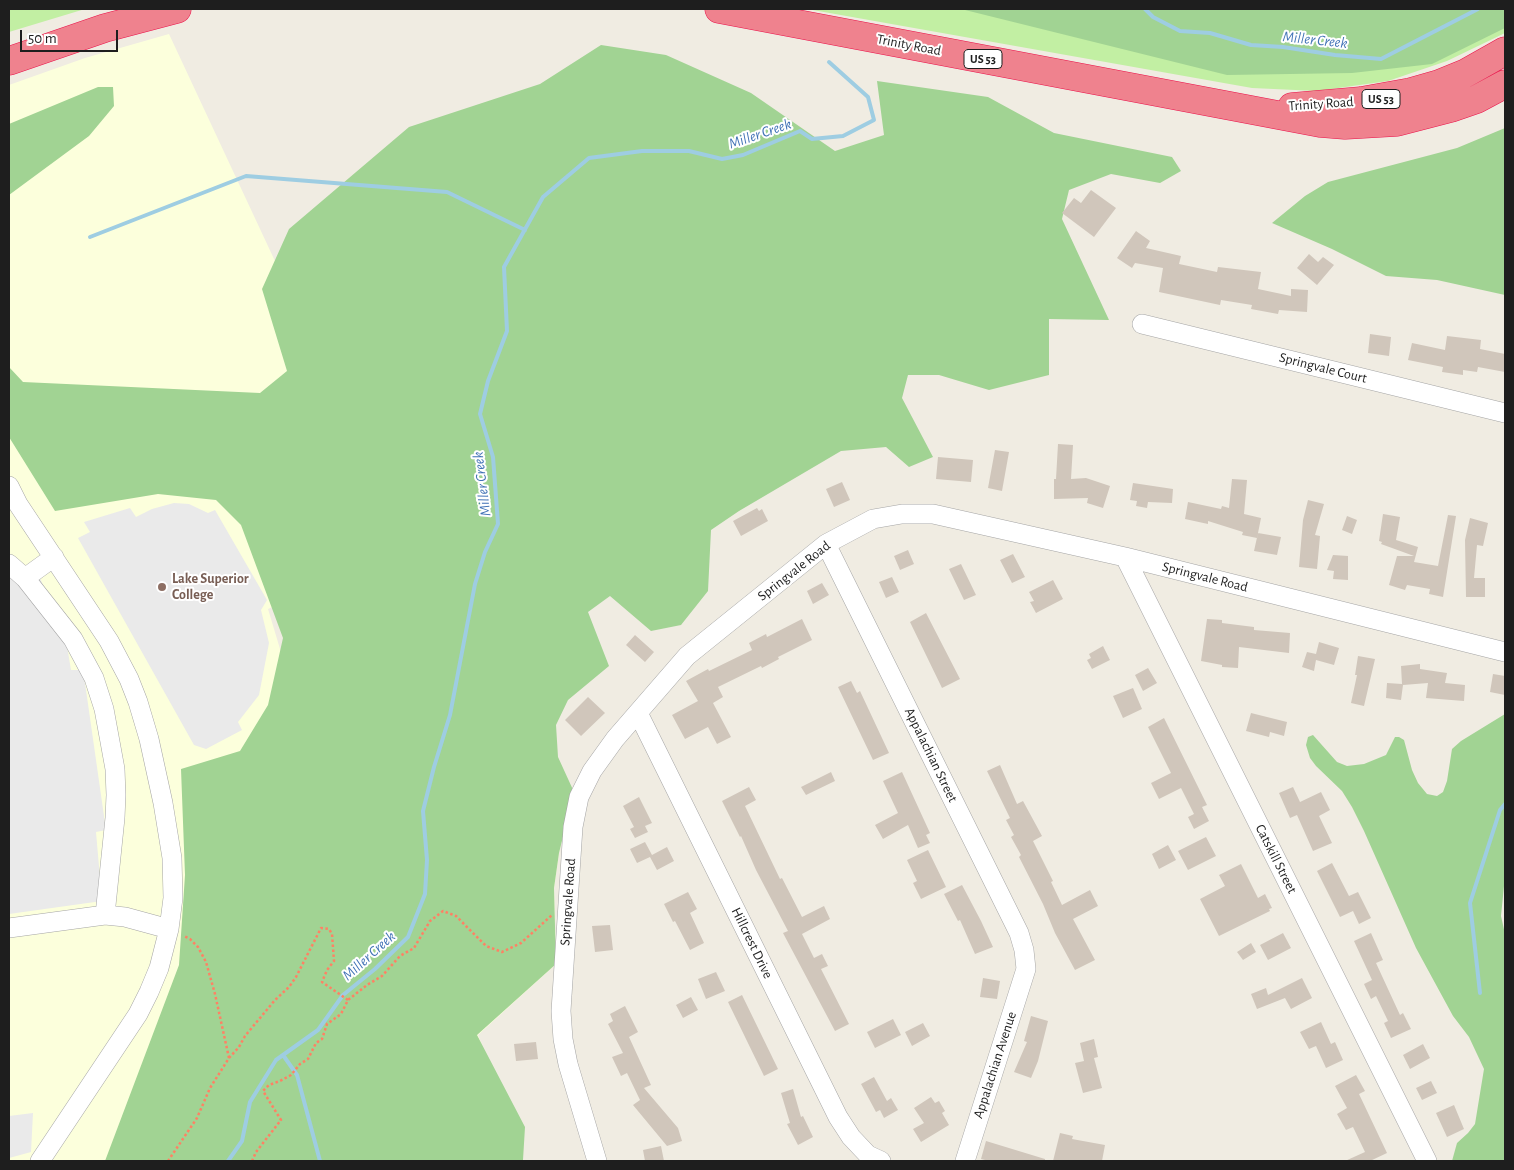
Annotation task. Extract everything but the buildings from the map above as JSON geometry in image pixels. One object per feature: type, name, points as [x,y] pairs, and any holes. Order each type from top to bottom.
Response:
[{"type":"highway","points":[[9,61],[105,28],[178,9]]},
{"type":"highway","name":"Trinity Road","points":[[719,9],[1320,123],[1345,125],[1406,120],[1477,99],[1505,84]]},
{"type":"highway","name":"Trinity Road","points":[[1247,108],[1333,104],[1389,97],[1439,84],[1466,74],[1505,51]]},
{"type":"street","name":"Springvale Court","points":[[1142,324],[1505,413]]},
{"type":"street","points":[[9,486],[18,504],[109,641],[129,679],[143,716],[163,803],[170,845],[173,898],[169,929],[158,968],[138,1014],[40,1161]]},
{"type":"street","name":"Springvale Road","points":[[596,1161],[563,1039],[561,1011],[573,827],[579,798],[592,771],[615,739],[687,656],[826,544],[873,519],[902,514],[933,514],[1125,558],[1505,652]]},
{"type":"street","name":"Appalachian Street","points":[[826,544],[1019,933],[1024,950],[1026,969]]},
{"type":"street","points":[[25,578],[54,557]]},
{"type":"street","name":"Catskill Street","points":[[1125,558],[1427,1161]]},
{"type":"street","points":[[9,564],[25,578],[73,639],[94,678],[104,710],[115,769],[116,794],[116,818],[105,915]]},
{"type":"street","name":"Hillcrest Drive","points":[[638,713],[838,1117],[851,1137],[862,1149],[868,1155],[881,1161]]},
{"type":"street","points":[[9,928],[105,915],[124,916],[169,929]]},
{"type":"street","name":"Appalachian Avenue","points":[[965,1161],[1026,969]]},
{"type":"path","points":[[252,1161],[256,1152],[281,1120],[263,1091],[269,1085],[291,1074],[300,1064],[308,1059],[316,1043],[322,1039],[327,1024],[342,1014],[348,1000],[382,976],[400,956],[414,948],[430,921],[443,911],[456,916],[486,946],[502,952],[521,943],[568,902]]},
{"type":"path","points":[[168,1161],[197,1118],[210,1088],[229,1058],[239,1048],[245,1036],[296,977],[321,928],[329,929],[332,934],[334,961],[327,970],[322,982],[348,1000]]},
{"type":"path","points":[[169,929],[190,939],[198,947],[206,962],[229,1058]]},
{"type":"shaded area","name":"Lake Superior College","points":[[169,34],[373,471],[363,566],[268,609],[332,822],[570,804],[559,853],[554,888],[556,964],[478,1035],[483,1048],[378,1161],[9,1161],[9,85],[85,58]]},
{"type":"shaded area","points":[[174,503],[189,504],[208,513],[215,510],[267,600],[261,610],[269,643],[259,695],[238,722],[242,730],[206,749],[194,745],[78,538],[90,532],[84,522],[130,508],[136,517],[152,509]]},
{"type":"shaded area","points":[[9,558],[40,578],[66,640],[71,670],[81,670],[85,683],[106,830],[96,832],[102,901],[9,914]]},
{"type":"shaded area","points":[[33,1113],[31,1152],[9,1158],[9,1116]]},
{"type":"green space","points":[[9,9],[85,9],[9,32]]},
{"type":"green space","points":[[807,9],[1505,9],[1505,33],[1447,61],[1388,81],[1317,91],[1252,88]]},
{"type":"green space","points":[[961,9],[1505,9],[1505,28],[1432,64],[1352,73],[1227,75]]},
{"type":"green space","points":[[601,45],[666,55],[751,93],[835,151],[884,135],[877,81],[988,97],[1054,133],[1172,157],[1181,171],[1160,183],[1111,174],[1069,190],[1062,219],[1109,320],[1049,319],[1049,375],[989,390],[939,375],[908,375],[902,398],[933,457],[909,467],[886,447],[841,451],[739,511],[711,530],[708,591],[681,625],[651,631],[610,596],[588,612],[609,666],[568,700],[556,725],[558,757],[574,792],[559,853],[554,888],[556,964],[477,1035],[525,1127],[523,1160],[105,1161],[179,965],[185,875],[181,769],[240,751],[268,705],[283,638],[241,525],[216,500],[158,494],[55,511],[9,437],[9,367],[23,382],[260,393],[287,371],[262,289],[289,229],[409,127],[540,84]]},
{"type":"green space","points":[[98,87],[113,87],[114,106],[89,136],[9,195],[9,124]]},
{"type":"green space","points":[[1505,128],[1505,295],[1437,280],[1386,276],[1332,249],[1272,223],[1305,196],[1328,182],[1457,148]]},
{"type":"green space","points":[[1505,714],[1505,876],[1501,916],[1505,934],[1505,1161],[1452,1161],[1457,1143],[1475,1124],[1484,1069],[1469,1037],[1453,1016],[1416,948],[1352,807],[1342,791],[1310,758],[1306,745],[1308,737],[1313,735],[1337,762],[1347,766],[1364,764],[1386,755],[1395,737],[1399,737],[1404,740],[1412,770],[1418,783],[1427,794],[1437,796],[1443,792],[1447,781],[1452,749],[1461,741]]},
{"type":"waterway","name":"Miller Creek","points":[[1145,9],[1153,17],[1180,31],[1210,33],[1251,45],[1381,59],[1478,9]]},
{"type":"waterway","name":"Miller Creek","points":[[228,1161],[242,1141],[250,1102],[276,1060],[318,1030],[343,995],[375,969],[408,937],[425,894],[427,860],[423,811],[450,715],[475,584],[485,552],[498,524],[493,457],[480,414],[488,381],[507,331],[504,267],[543,197],[589,158],[642,151],[689,151],[722,159],[743,155],[800,131],[812,139],[843,136],[874,120],[868,97],[829,62]]},
{"type":"waterway","points":[[90,237],[246,176],[447,192],[525,230]]},
{"type":"waterway","points":[[1480,993],[1470,903],[1500,810],[1505,804]]},
{"type":"waterway","points":[[283,1055],[297,1075],[320,1161]]},
{"type":"place","name":"Lake Superior College","points":[[162,587]]}]
